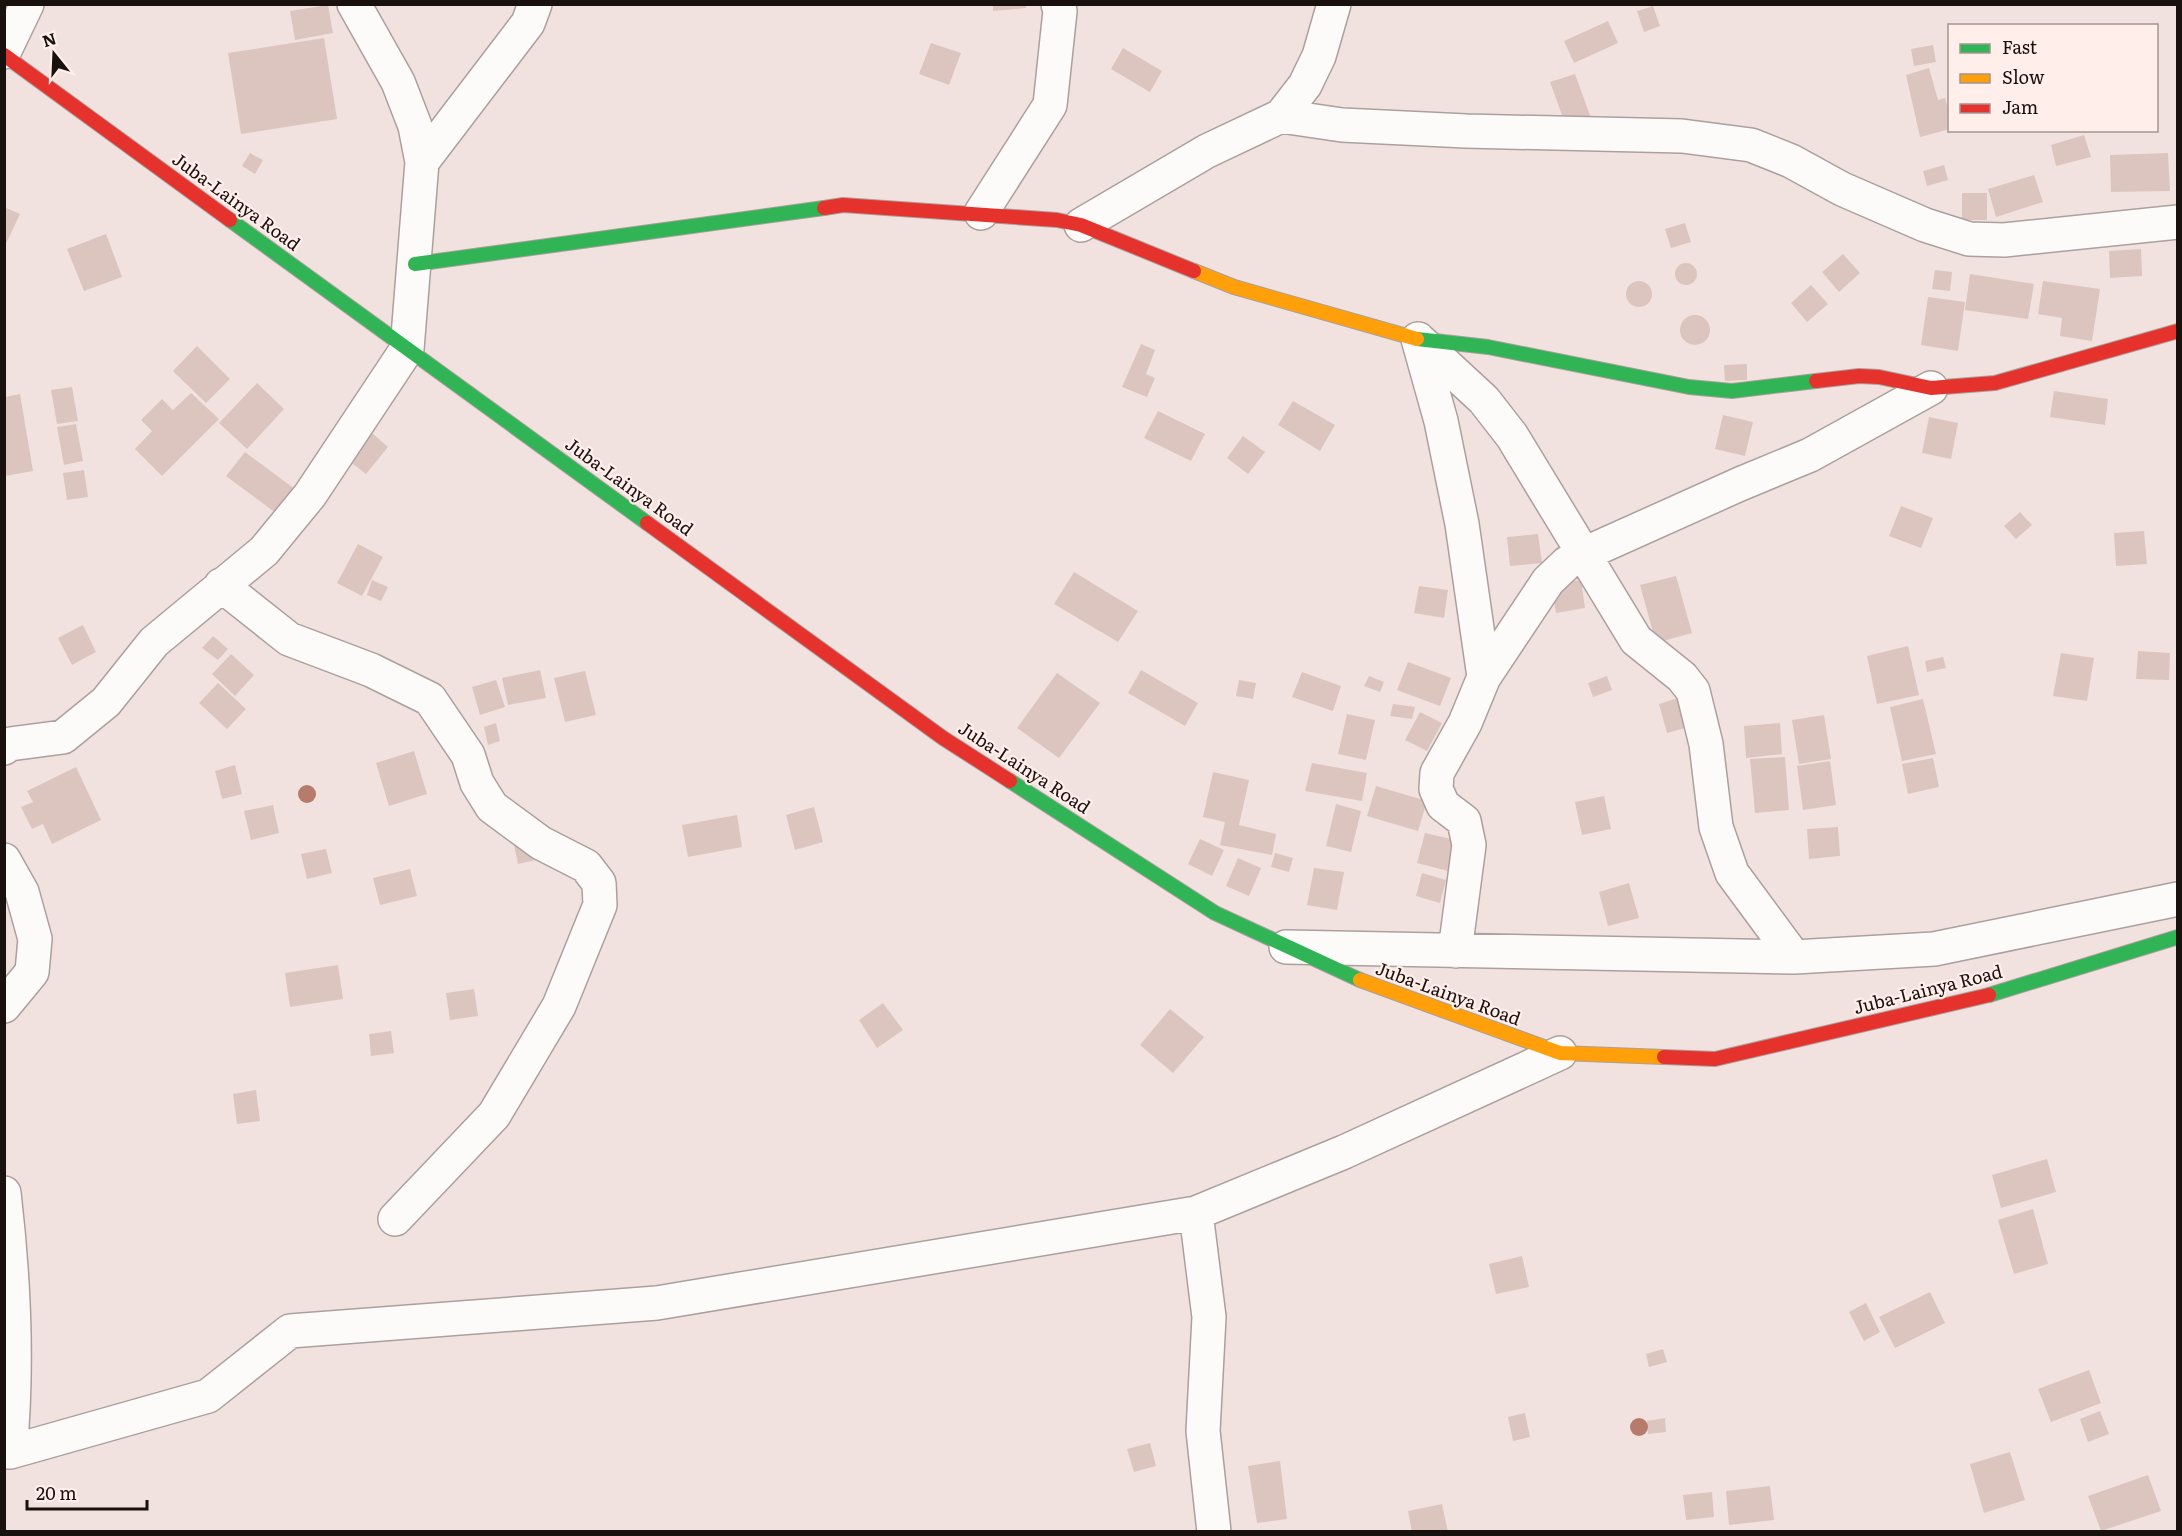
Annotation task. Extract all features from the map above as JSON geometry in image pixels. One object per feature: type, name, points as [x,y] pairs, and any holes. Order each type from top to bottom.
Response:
[{"type":"main road","name":"Juba-Lainya Road","points":[[4,53],[943,738],[1215,913],[1345,975],[1560,1053],[1715,1059],[1992,993],[2178,937]]},
{"type":"main road","points":[[415,264],[843,205],[1057,220],[1081,225],[1234,287],[1418,339],[1488,347],[1666,382],[1721,390],[1772,387],[1859,376],[1879,377],[1931,388],[1995,383],[2178,331]]},
{"type":"street","points":[[4,53],[27,4]]},
{"type":"street","points":[[6,743],[63,737],[106,702],[154,642],[264,551],[310,495],[407,349],[422,162],[415,126],[398,82],[354,4]]},
{"type":"street","points":[[422,162],[528,23],[535,4]]},
{"type":"street","points":[[981,213],[1050,105],[1058,4]]},
{"type":"street","points":[[1081,225],[1207,151],[1281,116],[1305,85],[1319,56],[1334,4]]},
{"type":"street","points":[[1281,116],[1342,125],[1466,131],[1682,136],[1751,145],[1791,161],[1842,189],[1925,225],[1969,239],[2004,240],[2178,222]]},
{"type":"street","points":[[1418,339],[1484,400],[1512,436],[1636,640],[1682,677],[1693,691],[1706,744],[1716,827],[1732,873],[1794,957]]},
{"type":"street","points":[[1418,339],[1442,421],[1462,524],[1484,677]]},
{"type":"street","points":[[1455,951],[1465,885],[1468,835],[1464,822],[1443,805],[1436,789],[1437,773],[1465,723],[1484,677],[1548,581],[1568,563],[1584,554],[1810,455],[1931,388]]},
{"type":"street","points":[[221,585],[289,639],[371,670],[430,699],[468,754],[477,783],[492,807],[541,843],[586,866],[599,883],[600,905],[559,1006],[494,1115],[395,1219]]},
{"type":"street","points":[[4,860],[22,892],[35,939],[32,972],[4,1006]]},
{"type":"street","points":[[1286,947],[1794,957],[1934,949],[2178,899]]},
{"type":"street","points":[[4,1193],[9,1235],[14,1347],[14,1418],[8,1452],[208,1396],[290,1331],[657,1303],[1196,1213],[1344,1152],[1560,1053]]},
{"type":"street","points":[[1196,1213],[1209,1317],[1203,1431],[1214,1532]]},
{"type":"building","points":[[993,4],[1026,4],[1026,8],[993,11]]},
{"type":"building","points":[[328,5],[333,33],[295,40],[290,11]]},
{"type":"building","points":[[1653,6],[1660,26],[1644,32],[1637,11]]},
{"type":"building","points":[[1608,21],[1618,43],[1574,63],[1564,41]]},
{"type":"building","points":[[324,38],[337,119],[241,134],[228,53]]},
{"type":"building","points":[[931,43],[961,53],[949,85],[919,74]]},
{"type":"building","points":[[1933,45],[1936,62],[1914,66],[1911,49]]},
{"type":"building","points":[[1123,48],[1162,71],[1150,92],[1111,69]]},
{"type":"building","points":[[1929,68],[1938,100],[1945,98],[1948,108],[1948,130],[1920,137],[1906,75]]},
{"type":"building","points":[[1575,74],[1592,121],[1567,129],[1550,82]]},
{"type":"building","points":[[2084,135],[2091,157],[2056,166],[2051,145]]},
{"type":"building","points":[[250,153],[263,160],[255,174],[242,166]]},
{"type":"building","points":[[2168,153],[2170,191],[2111,192],[2110,155]]},
{"type":"building","points":[[1944,165],[1948,180],[1927,186],[1923,171]]},
{"type":"building","points":[[2034,175],[2043,202],[1996,217],[1988,189]]},
{"type":"building","points":[[1962,193],[1987,193],[1987,220],[1962,220]]},
{"type":"building","points":[[4,207],[20,214],[4,248]]},
{"type":"building","points":[[1685,223],[1691,242],[1671,248],[1665,229]]},
{"type":"building","points":[[106,234],[122,277],[84,291],[67,249]]},
{"type":"building","points":[[2141,249],[2142,276],[2110,278],[2109,251]]},
{"type":"building","points":[[1843,254],[1860,273],[1839,292],[1822,272]]},
{"type":"building","points":[[1686,263],[1694,266],[1697,274],[1694,282],[1686,285],[1678,282],[1675,274],[1678,266]]},
{"type":"building","points":[[1935,270],[1952,272],[1950,291],[1932,289]]},
{"type":"building","points":[[1970,274],[2034,284],[2028,319],[1965,310]]},
{"type":"building","points":[[1639,281],[1648,285],[1652,294],[1648,303],[1639,307],[1630,303],[1626,294],[1630,285]]},
{"type":"building","points":[[2043,281],[2100,289],[2092,341],[2060,336],[2062,318],[2038,314]]},
{"type":"building","points":[[1811,285],[1828,304],[1807,322],[1791,303]]},
{"type":"building","points":[[1928,297],[1965,302],[1958,351],[1921,345]]},
{"type":"building","points":[[1695,315],[1706,319],[1710,330],[1706,341],[1695,345],[1684,341],[1680,330],[1684,319]]},
{"type":"building","points":[[1141,344],[1155,350],[1146,374],[1155,378],[1147,397],[1122,387]]},
{"type":"building","points":[[197,346],[230,379],[206,403],[173,371]]},
{"type":"building","points":[[1747,364],[1747,380],[1725,381],[1724,365]]},
{"type":"building","points":[[257,383],[284,409],[247,449],[219,423]]},
{"type":"building","points":[[72,387],[78,421],[57,424],[51,390]]},
{"type":"building","points":[[2054,391],[2108,399],[2105,425],[2050,417]]},
{"type":"building","points":[[191,393],[219,419],[162,476],[135,449],[152,431],[141,420],[162,399],[173,410]]},
{"type":"building","points":[[20,394],[33,471],[5,476],[5,397]]},
{"type":"building","points":[[1293,401],[1335,425],[1320,451],[1278,425]]},
{"type":"building","points":[[1158,411],[1205,434],[1191,461],[1144,438]]},
{"type":"building","points":[[1723,415],[1753,422],[1745,456],[1715,449]]},
{"type":"building","points":[[1929,417],[1958,423],[1951,459],[1922,453]]},
{"type":"building","points":[[76,424],[83,461],[64,465],[57,427]]},
{"type":"building","points":[[372,433],[388,447],[366,474],[349,461]]},
{"type":"building","points":[[1243,436],[1265,452],[1248,474],[1227,458]]},
{"type":"building","points":[[245,452],[303,495],[284,519],[226,476]]},
{"type":"building","points":[[84,470],[88,497],[67,500],[63,473]]},
{"type":"building","points":[[1901,506],[1933,518],[1921,548],[1889,536]]},
{"type":"building","points":[[2020,512],[2032,525],[2016,539],[2004,526]]},
{"type":"building","points":[[2144,531],[2147,564],[2116,566],[2114,533]]},
{"type":"building","points":[[1538,534],[1542,563],[1510,566],[1507,537]]},
{"type":"building","points":[[358,544],[383,557],[362,596],[337,583]]},
{"type":"building","points":[[1074,572],[1138,611],[1118,642],[1054,604]]},
{"type":"building","points":[[1676,576],[1692,633],[1656,643],[1640,585]]},
{"type":"building","points":[[372,580],[388,587],[381,601],[367,595]]},
{"type":"building","points":[[1581,580],[1585,608],[1556,613],[1551,584]]},
{"type":"building","points":[[1419,586],[1448,590],[1444,618],[1414,613]]},
{"type":"building","points":[[83,625],[96,652],[72,665],[58,638]]},
{"type":"building","points":[[213,636],[228,649],[218,660],[202,648]]},
{"type":"building","points":[[1908,646],[1919,695],[1877,704],[1867,656]]},
{"type":"building","points":[[2138,651],[2170,653],[2169,680],[2136,679]]},
{"type":"building","points":[[2061,653],[2094,658],[2087,701],[2053,696]]},
{"type":"building","points":[[231,654],[254,675],[235,696],[212,674]]},
{"type":"building","points":[[1943,657],[1946,668],[1927,672],[1925,661]]},
{"type":"building","points":[[1408,662],[1451,678],[1440,706],[1397,690]]},
{"type":"building","points":[[540,670],[546,698],[508,705],[502,678]]},
{"type":"building","points":[[1141,670],[1198,703],[1185,726],[1128,693]]},
{"type":"building","points":[[585,671],[596,715],[565,722],[554,678]]},
{"type":"building","points":[[1302,672],[1341,686],[1333,711],[1292,697]]},
{"type":"building","points":[[1057,673],[1100,703],[1059,758],[1017,728]]},
{"type":"building","points":[[1369,676],[1384,682],[1380,692],[1364,686]]},
{"type":"building","points":[[1607,676],[1612,690],[1593,697],[1588,683]]},
{"type":"building","points":[[496,680],[505,707],[480,715],[472,687]]},
{"type":"building","points":[[1239,680],[1256,683],[1253,699],[1236,696]]},
{"type":"building","points":[[218,683],[246,709],[227,729],[199,703]]},
{"type":"building","points":[[1688,695],[1696,725],[1667,733],[1659,704]]},
{"type":"building","points":[[1923,699],[1936,754],[1902,761],[1890,707]]},
{"type":"building","points":[[1393,704],[1415,707],[1412,719],[1390,716]]},
{"type":"building","points":[[1420,712],[1442,723],[1427,751],[1405,740]]},
{"type":"building","points":[[1347,714],[1375,720],[1366,760],[1338,754]]},
{"type":"building","points":[[1824,715],[1831,759],[1799,764],[1792,720]]},
{"type":"building","points":[[496,723],[500,741],[488,745],[484,727]]},
{"type":"building","points":[[1780,723],[1782,754],[1746,758],[1744,726]]},
{"type":"building","points":[[414,751],[427,794],[389,806],[376,763]]},
{"type":"building","points":[[1785,757],[1789,810],[1755,813],[1750,759]]},
{"type":"building","points":[[1933,758],[1939,787],[1908,794],[1902,764]]},
{"type":"building","points":[[1830,761],[1836,805],[1803,810],[1797,766]]},
{"type":"building","points":[[1312,763],[1367,773],[1362,801],[1305,791]]},
{"type":"building","points":[[235,765],[242,794],[222,799],[215,771]]},
{"type":"building","points":[[76,767],[101,820],[52,844],[43,824],[32,829],[21,807],[33,802],[27,791]]},
{"type":"building","points":[[1213,772],[1249,780],[1239,825],[1276,834],[1272,855],[1220,845],[1225,822],[1203,817]]},
{"type":"building","points":[[1376,786],[1427,801],[1418,831],[1367,816]]},
{"type":"building","points":[[1604,796],[1611,829],[1582,835],[1575,802]]},
{"type":"building","points":[[1336,804],[1361,811],[1351,852],[1326,846]]},
{"type":"building","points":[[273,805],[279,833],[251,840],[244,811]]},
{"type":"building","points":[[814,807],[823,842],[795,850],[786,815]]},
{"type":"building","points":[[737,815],[742,847],[688,857],[682,825]]},
{"type":"building","points":[[1838,827],[1840,856],[1809,859],[1807,829]]},
{"type":"building","points":[[1425,833],[1456,840],[1448,871],[1417,863]]},
{"type":"building","points":[[1200,839],[1224,850],[1212,876],[1188,864]]},
{"type":"building","points":[[532,842],[536,860],[518,864],[514,845]]},
{"type":"building","points":[[326,849],[332,873],[307,879],[301,854]]},
{"type":"building","points":[[1275,853],[1293,858],[1289,872],[1271,867]]},
{"type":"building","points":[[1238,858],[1261,868],[1249,896],[1226,886]]},
{"type":"building","points":[[1314,868],[1344,872],[1337,910],[1307,905]]},
{"type":"building","points":[[410,869],[417,896],[380,905],[373,878]]},
{"type":"building","points":[[1422,873],[1446,880],[1440,903],[1416,896]]},
{"type":"building","points":[[1629,883],[1639,918],[1608,926],[1599,892]]},
{"type":"building","points":[[338,965],[343,999],[290,1007],[285,973]]},
{"type":"building","points":[[474,989],[478,1016],[450,1020],[446,993]]},
{"type":"building","points":[[883,1003],[903,1030],[877,1048],[859,1020]]},
{"type":"building","points":[[1170,1009],[1204,1037],[1173,1073],[1140,1045]]},
{"type":"building","points":[[391,1031],[394,1053],[371,1056],[369,1034]]},
{"type":"building","points":[[256,1090],[260,1121],[237,1124],[233,1094]]},
{"type":"building","points":[[2047,1159],[2056,1192],[2001,1208],[1992,1175]]},
{"type":"building","points":[[2033,1209],[2048,1264],[2014,1274],[1998,1220]]},
{"type":"building","points":[[1522,1256],[1529,1287],[1496,1294],[1489,1264]]},
{"type":"building","points":[[1930,1292],[1945,1323],[1895,1348],[1879,1317]]},
{"type":"building","points":[[1866,1303],[1880,1332],[1864,1341],[1849,1312]]},
{"type":"building","points":[[1663,1349],[1667,1362],[1649,1367],[1646,1354]]},
{"type":"building","points":[[2089,1370],[2101,1403],[2051,1422],[2038,1389]]},
{"type":"building","points":[[2100,1411],[2109,1434],[2088,1442],[2080,1419]]},
{"type":"building","points":[[1525,1413],[1530,1437],[1513,1441],[1508,1417]]},
{"type":"building","points":[[1665,1418],[1666,1432],[1648,1434],[1647,1421]]},
{"type":"building","points":[[1150,1443],[1156,1466],[1134,1472],[1127,1449]]},
{"type":"building","points":[[2010,1452],[2025,1500],[1984,1513],[1970,1464]]},
{"type":"building","points":[[1280,1461],[1287,1519],[1257,1523],[1248,1466]]},
{"type":"building","points":[[2148,1475],[2161,1511],[2101,1531],[2088,1496]]},
{"type":"building","points":[[1770,1486],[1774,1520],[1729,1525],[1726,1491]]},
{"type":"building","points":[[1712,1492],[1714,1517],[1686,1520],[1683,1495]]},
{"type":"building","points":[[1442,1504],[1448,1532],[1412,1532],[1408,1511]]},
{"type":"traffic: fast","points":[[415,264],[824,208]]},
{"type":"traffic: fast","points":[[230,220],[647,523]]},
{"type":"traffic: fast","points":[[1417,339],[1488,347],[1689,387],[1732,391],[1816,381]]},
{"type":"traffic: fast","points":[[1010,781],[1215,913],[1360,980]]},
{"type":"traffic: fast","points":[[1989,995],[2178,937]]},
{"type":"traffic: slow","points":[[1194,271],[1234,287],[1417,339]]},
{"type":"traffic: slow","points":[[1360,980],[1560,1053],[1664,1057]]},
{"type":"traffic: jam","points":[[4,55],[230,220]]},
{"type":"traffic: jam","points":[[824,208],[843,205],[1057,220],[1081,225],[1194,271]]},
{"type":"traffic: jam","points":[[1816,381],[1859,376],[1879,377],[1931,388],[1995,383],[2178,331]]},
{"type":"traffic: jam","points":[[647,523],[943,738],[1010,781]]},
{"type":"traffic: jam","points":[[1664,1057],[1715,1059],[1989,995]]}]
